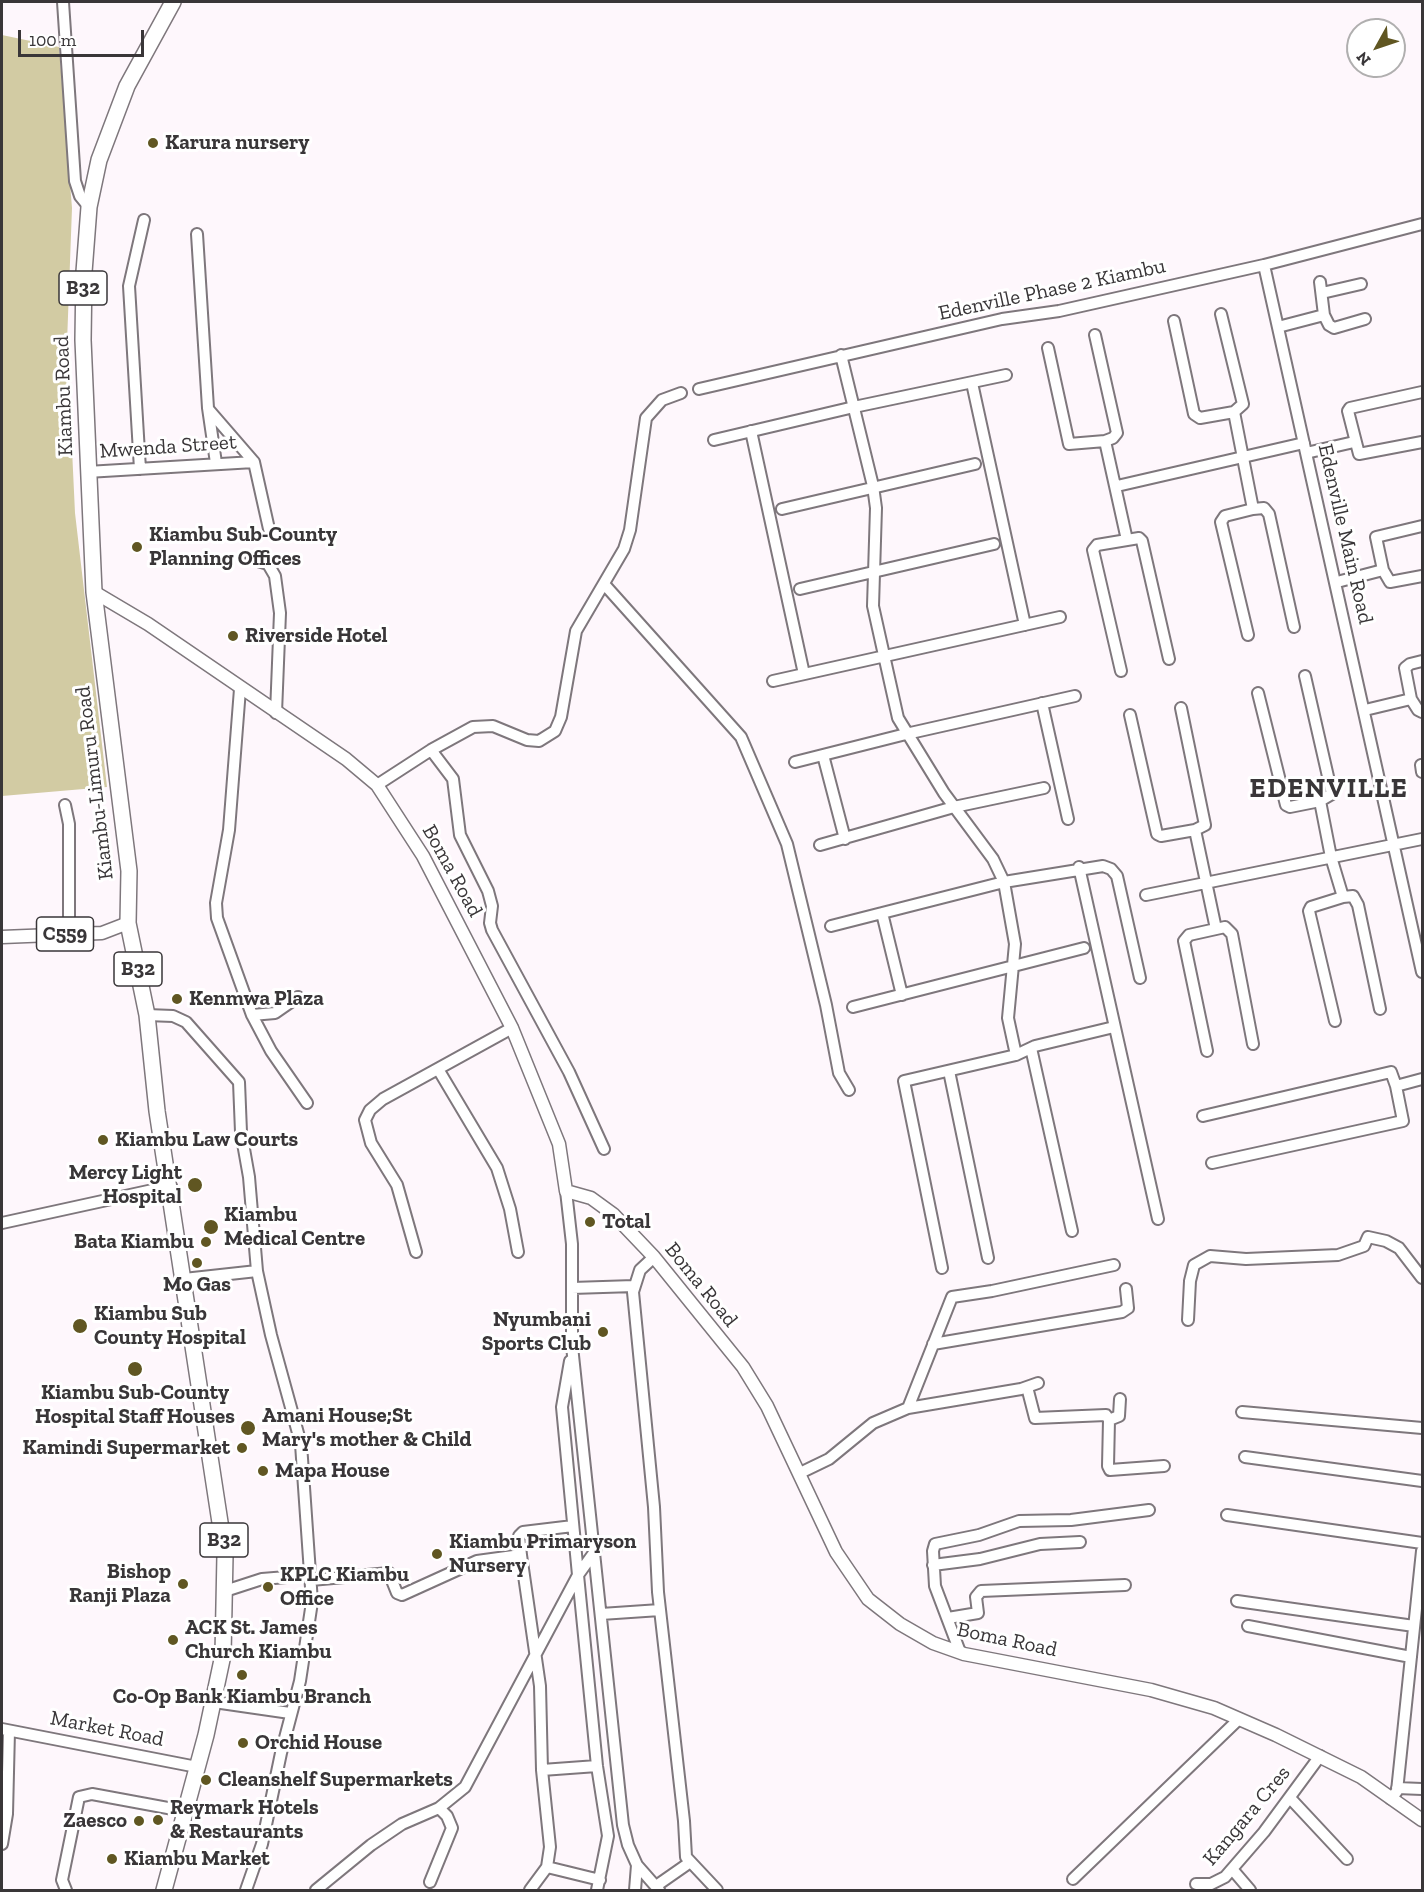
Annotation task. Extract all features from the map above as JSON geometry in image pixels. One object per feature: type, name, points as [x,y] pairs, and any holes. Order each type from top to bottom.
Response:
[{"type":"highway","name":"Kiambu Road","points":[[94,592],[87,472],[83,306],[89,207],[99,160],[117,109],[140,59],[173,2]]},
{"type":"highway","name":"Kiambu-Limuru Road","points":[[94,592],[129,871],[128,923],[147,1015],[158,1111],[224,1544],[223,1654],[214,1702],[164,1890]]},
{"type":"main road","name":"Boma Road","points":[[94,592],[148,624],[240,689],[346,759],[377,785],[423,856],[512,1028],[559,1144],[566,1191],[591,1198],[604,1206],[654,1257],[743,1367],[767,1406],[836,1552],[868,1599],[900,1624],[933,1643],[960,1652],[1161,1692],[1239,1719],[1320,1756],[1361,1778],[1422,1820]]},
{"type":"main road","name":"C559","points":[[2,937],[102,933],[128,923]]},
{"type":"street","points":[[63,2],[75,181],[80,196],[89,207]]},
{"type":"street","points":[[140,469],[129,286],[144,220]]},
{"type":"street","points":[[1264,265],[1422,224]]},
{"type":"street","points":[[197,234],[208,408],[216,463]]},
{"type":"street","name":"Edenville Main Road","points":[[1264,265],[1337,582],[1422,970]]},
{"type":"street","name":"Edenville Phase 2 Kiambu","points":[[699,389],[1002,319],[1059,311],[1264,265]]},
{"type":"street","points":[[1361,284],[1321,288],[1324,315],[1329,325],[1334,328],[1365,319]]},
{"type":"street","points":[[1174,321],[1196,416],[1234,412],[1241,408],[1243,401],[1221,314]]},
{"type":"street","points":[[1278,327],[1324,315]]},
{"type":"street","points":[[1048,348],[1069,444],[1105,441],[1113,438],[1117,433],[1095,335]]},
{"type":"street","points":[[844,355],[873,486],[876,508],[873,606],[898,718],[954,807],[993,859],[1004,882],[1015,944],[1008,1018],[1016,1055]]},
{"type":"street","points":[[714,440],[1006,375]]},
{"type":"street","points":[[972,383],[1024,625]]},
{"type":"street","points":[[1422,392],[1350,408],[1348,414],[1356,451],[1361,455],[1422,442]]},
{"type":"street","points":[[377,785],[431,750],[482,725],[494,726],[527,740],[539,741],[555,730],[561,717],[576,631],[624,549],[630,530],[646,418],[662,400],[681,393]]},
{"type":"street","points":[[208,408],[254,462]]},
{"type":"street","points":[[1234,412],[1253,509]]},
{"type":"street","points":[[750,431],[804,674]]},
{"type":"street","points":[[1105,441],[1117,486],[1127,540]]},
{"type":"street","points":[[1117,486],[1242,456],[1354,442]]},
{"type":"street","name":"Mwenda Street","points":[[87,472],[254,462],[269,529]]},
{"type":"street","points":[[782,509],[975,464]]},
{"type":"street","points":[[1248,635],[1221,522],[1225,516],[1253,509],[1264,508],[1269,514],[1294,627]]},
{"type":"street","points":[[1422,526],[1376,537],[1383,570],[1390,582],[1422,576]]},
{"type":"street","points":[[1121,671],[1093,548],[1139,538],[1142,541],[1169,659]]},
{"type":"street","points":[[800,589],[994,544]]},
{"type":"street","points":[[251,558],[268,564],[275,576],[280,613],[276,713]]},
{"type":"street","points":[[1337,582],[1383,570]]},
{"type":"street","points":[[604,584],[741,737],[787,844],[826,1005],[839,1073],[849,1090]]},
{"type":"street","points":[[773,681],[885,654],[1060,617]]},
{"type":"street","points":[[1422,661],[1410,664],[1406,668],[1411,699],[1415,707],[1422,712]]},
{"type":"street","points":[[1258,693],[1286,805],[1290,807],[1329,798],[1332,794],[1305,676]]},
{"type":"street","points":[[240,689],[229,830],[216,903],[217,918],[252,1015],[271,1051],[307,1103]]},
{"type":"street","points":[[795,762],[1075,696]]},
{"type":"street","points":[[1365,710],[1411,699]]},
{"type":"street","points":[[1042,703],[1068,819]]},
{"type":"street","points":[[1130,715],[1157,834],[1161,836],[1195,830],[1206,825],[1181,708]]},
{"type":"street","points":[[431,750],[453,779],[460,835],[488,891],[492,906],[490,923],[492,930],[569,1072],[604,1149]]},
{"type":"street","points":[[823,755],[845,839]]},
{"type":"street","points":[[820,845],[954,807],[1044,788]]},
{"type":"street","points":[[1320,801],[1331,857],[1343,897]]},
{"type":"street","points":[[65,805],[69,824],[69,934]]},
{"type":"street","points":[[1195,830],[1216,929]]},
{"type":"street","points":[[1146,895],[1422,839]]},
{"type":"street","points":[[831,926],[1004,882],[1079,867],[1103,866],[1117,876],[1140,978]]},
{"type":"street","points":[[1079,867],[1158,1219]]},
{"type":"street","points":[[1335,1021],[1308,911],[1311,907],[1343,897],[1353,896],[1356,899],[1380,1009]]},
{"type":"street","points":[[882,913],[902,994]]},
{"type":"street","points":[[1207,1052],[1184,941],[1189,935],[1216,929],[1228,928],[1232,934],[1253,1044]]},
{"type":"street","points":[[853,1007],[1084,948]]},
{"type":"street","points":[[252,1015],[274,1013],[298,997]]},
{"type":"street","points":[[147,1015],[173,1016],[186,1022],[239,1082],[241,1132],[249,1177],[257,1271],[271,1335],[301,1444],[311,1577],[308,1633],[300,1681],[290,1713],[262,1844],[246,1890]]},
{"type":"street","points":[[942,1268],[904,1081],[1016,1055],[1031,1048],[1114,1027]]},
{"type":"street","points":[[416,1252],[397,1185],[371,1143],[365,1120],[370,1110],[383,1100],[512,1028]]},
{"type":"street","points":[[1031,1048],[1072,1231]]},
{"type":"street","points":[[438,1069],[497,1168],[510,1209],[518,1252]]},
{"type":"street","points":[[949,1071],[988,1258]]},
{"type":"street","points":[[1203,1116],[1391,1072],[1403,1121],[1212,1163]]},
{"type":"street","points":[[1396,1086],[1422,1079]]},
{"type":"street","points":[[2,1223],[171,1186]]},
{"type":"street","points":[[566,1191],[572,1244],[573,1346],[625,1834],[638,1865],[657,1888],[689,1863]]},
{"type":"street","points":[[1188,1320],[1190,1281],[1194,1265],[1210,1256],[1246,1259],[1338,1255],[1364,1246],[1368,1237],[1386,1241],[1400,1248],[1422,1278]]},
{"type":"street","points":[[654,1257],[640,1270],[634,1286],[654,1507],[660,1610],[684,1821],[684,1846],[689,1863],[717,1890]]},
{"type":"street","points":[[908,1408],[952,1297],[1002,1289],[1114,1265]]},
{"type":"street","points":[[184,1279],[257,1271]]},
{"type":"street","points":[[572,1288],[634,1286]]},
{"type":"street","points":[[933,1344],[1122,1312],[1128,1308],[1126,1289]]},
{"type":"street","points":[[547,1867],[598,1885],[608,1836],[597,1766],[562,1407],[573,1346]]},
{"type":"street","points":[[800,1473],[829,1459],[873,1423],[908,1408],[1032,1385],[1035,1418],[1102,1414],[1109,1420]]},
{"type":"street","points":[[1109,1420],[1119,1416],[1120,1399]]},
{"type":"street","points":[[1242,1412],[1422,1428]]},
{"type":"street","points":[[1109,1420],[1108,1466],[1110,1470],[1164,1466]]},
{"type":"street","points":[[1245,1457],[1422,1481]]},
{"type":"street","points":[[571,1502],[591,1500]]},
{"type":"street","points":[[960,1652],[935,1586],[933,1565],[935,1544],[979,1535],[1019,1521],[1071,1520],[1149,1510]]},
{"type":"street","points":[[1227,1515],[1422,1543]]},
{"type":"street","points":[[530,1890],[547,1867],[550,1846],[542,1770],[540,1686],[534,1660],[520,1533],[573,1526]]},
{"type":"street","points":[[933,1565],[981,1559],[1040,1544],[1080,1542]]},
{"type":"street","points":[[316,1890],[371,1845],[402,1824],[439,1808],[465,1787],[578,1575],[596,1550]]},
{"type":"street","points":[[1391,1799],[1397,1788],[1422,1551]]},
{"type":"street","points":[[225,1591],[262,1579],[389,1573],[397,1593],[402,1595],[477,1561],[522,1555]]},
{"type":"street","points":[[948,1618],[978,1613],[976,1597],[981,1591],[1125,1586]]},
{"type":"street","points":[[1237,1601],[1414,1626]]},
{"type":"street","points":[[601,1614],[660,1610]]},
{"type":"street","points":[[1248,1626],[1412,1657]]},
{"type":"street","points":[[214,1702],[290,1713]]},
{"type":"street","points":[[1073,1879],[1239,1719]]},
{"type":"street","name":"Market Road","points":[[2,1844],[7,1814],[5,1730],[197,1767]]},
{"type":"street","name":"Kangara Cres","points":[[1196,1884],[1216,1883],[1232,1869],[1290,1798],[1320,1756]]},
{"type":"street","points":[[542,1770],[597,1766]]},
{"type":"street","points":[[1397,1788],[1422,1789]]},
{"type":"street","points":[[66,1890],[62,1880],[79,1797],[92,1794],[184,1811]]},
{"type":"street","points":[[1290,1798],[1347,1860]]},
{"type":"street","points":[[430,1882],[452,1828],[447,1816],[439,1808]]},
{"type":"street","points":[[608,1836],[625,1834]]},
{"type":"street","points":[[635,1890],[638,1865]]},
{"type":"street","points":[[1232,1869],[1250,1890]]},
{"type":"shaded area","points":[[2,35],[59,47],[72,208],[67,343],[75,513],[107,787],[2,796]]},
{"type":"place","name":"Karura nursery","points":[[153,143]]},
{"type":"place","name":"Kiambu Sub-County Planning Offices","points":[[137,547]]},
{"type":"place","name":"Riverside Hotel","points":[[233,636]]},
{"type":"place","name":"Kenmwa Plaza","points":[[177,999]]},
{"type":"place","name":"Kiambu Law Courts","points":[[103,1140]]},
{"type":"place","name":"Mercy Light Hospital","points":[[195,1185]]},
{"type":"place","name":"Total","points":[[590,1222]]},
{"type":"place","name":"Kiambu Medical Centre","points":[[211,1227]]},
{"type":"place","name":"Bata Kiambu","points":[[206,1242]]},
{"type":"place","name":"Mo Gas","points":[[197,1263]]},
{"type":"place","name":"Kiambu Sub County Hospital","points":[[80,1326]]},
{"type":"place","name":"Nyumbani Sports Club","points":[[603,1332]]},
{"type":"place","name":"Kiambu Sub-County Hospital Staff Houses","points":[[135,1369]]},
{"type":"place","name":"Amani House;St Mary's mother & Child","points":[[248,1428]]},
{"type":"place","name":"Kamindi Supermarket","points":[[242,1448]]},
{"type":"place","name":"Mapa House","points":[[263,1471]]},
{"type":"place","name":"Kiambu Primaryson Nursery","points":[[437,1554]]},
{"type":"place","name":"Bishop Ranji Plaza","points":[[183,1584]]},
{"type":"place","name":"KPLC Kiambu Office","points":[[268,1587]]},
{"type":"place","name":"ACK St. James Church Kiambu","points":[[173,1640]]},
{"type":"place","name":"Co-Op Bank Kiambu Branch","points":[[242,1675]]},
{"type":"place","name":"Orchid House","points":[[243,1743]]},
{"type":"place","name":"Cleanshelf Supermarkets","points":[[206,1780]]},
{"type":"place","name":"Reymark Hotels & Restaurants","points":[[158,1820]]},
{"type":"place","name":"Zaesco","points":[[139,1821]]},
{"type":"place","name":"Kiambu Market","points":[[112,1859]]},
{"type":"district","name":"EDENVILLE","points":[[1329,789]]}]
